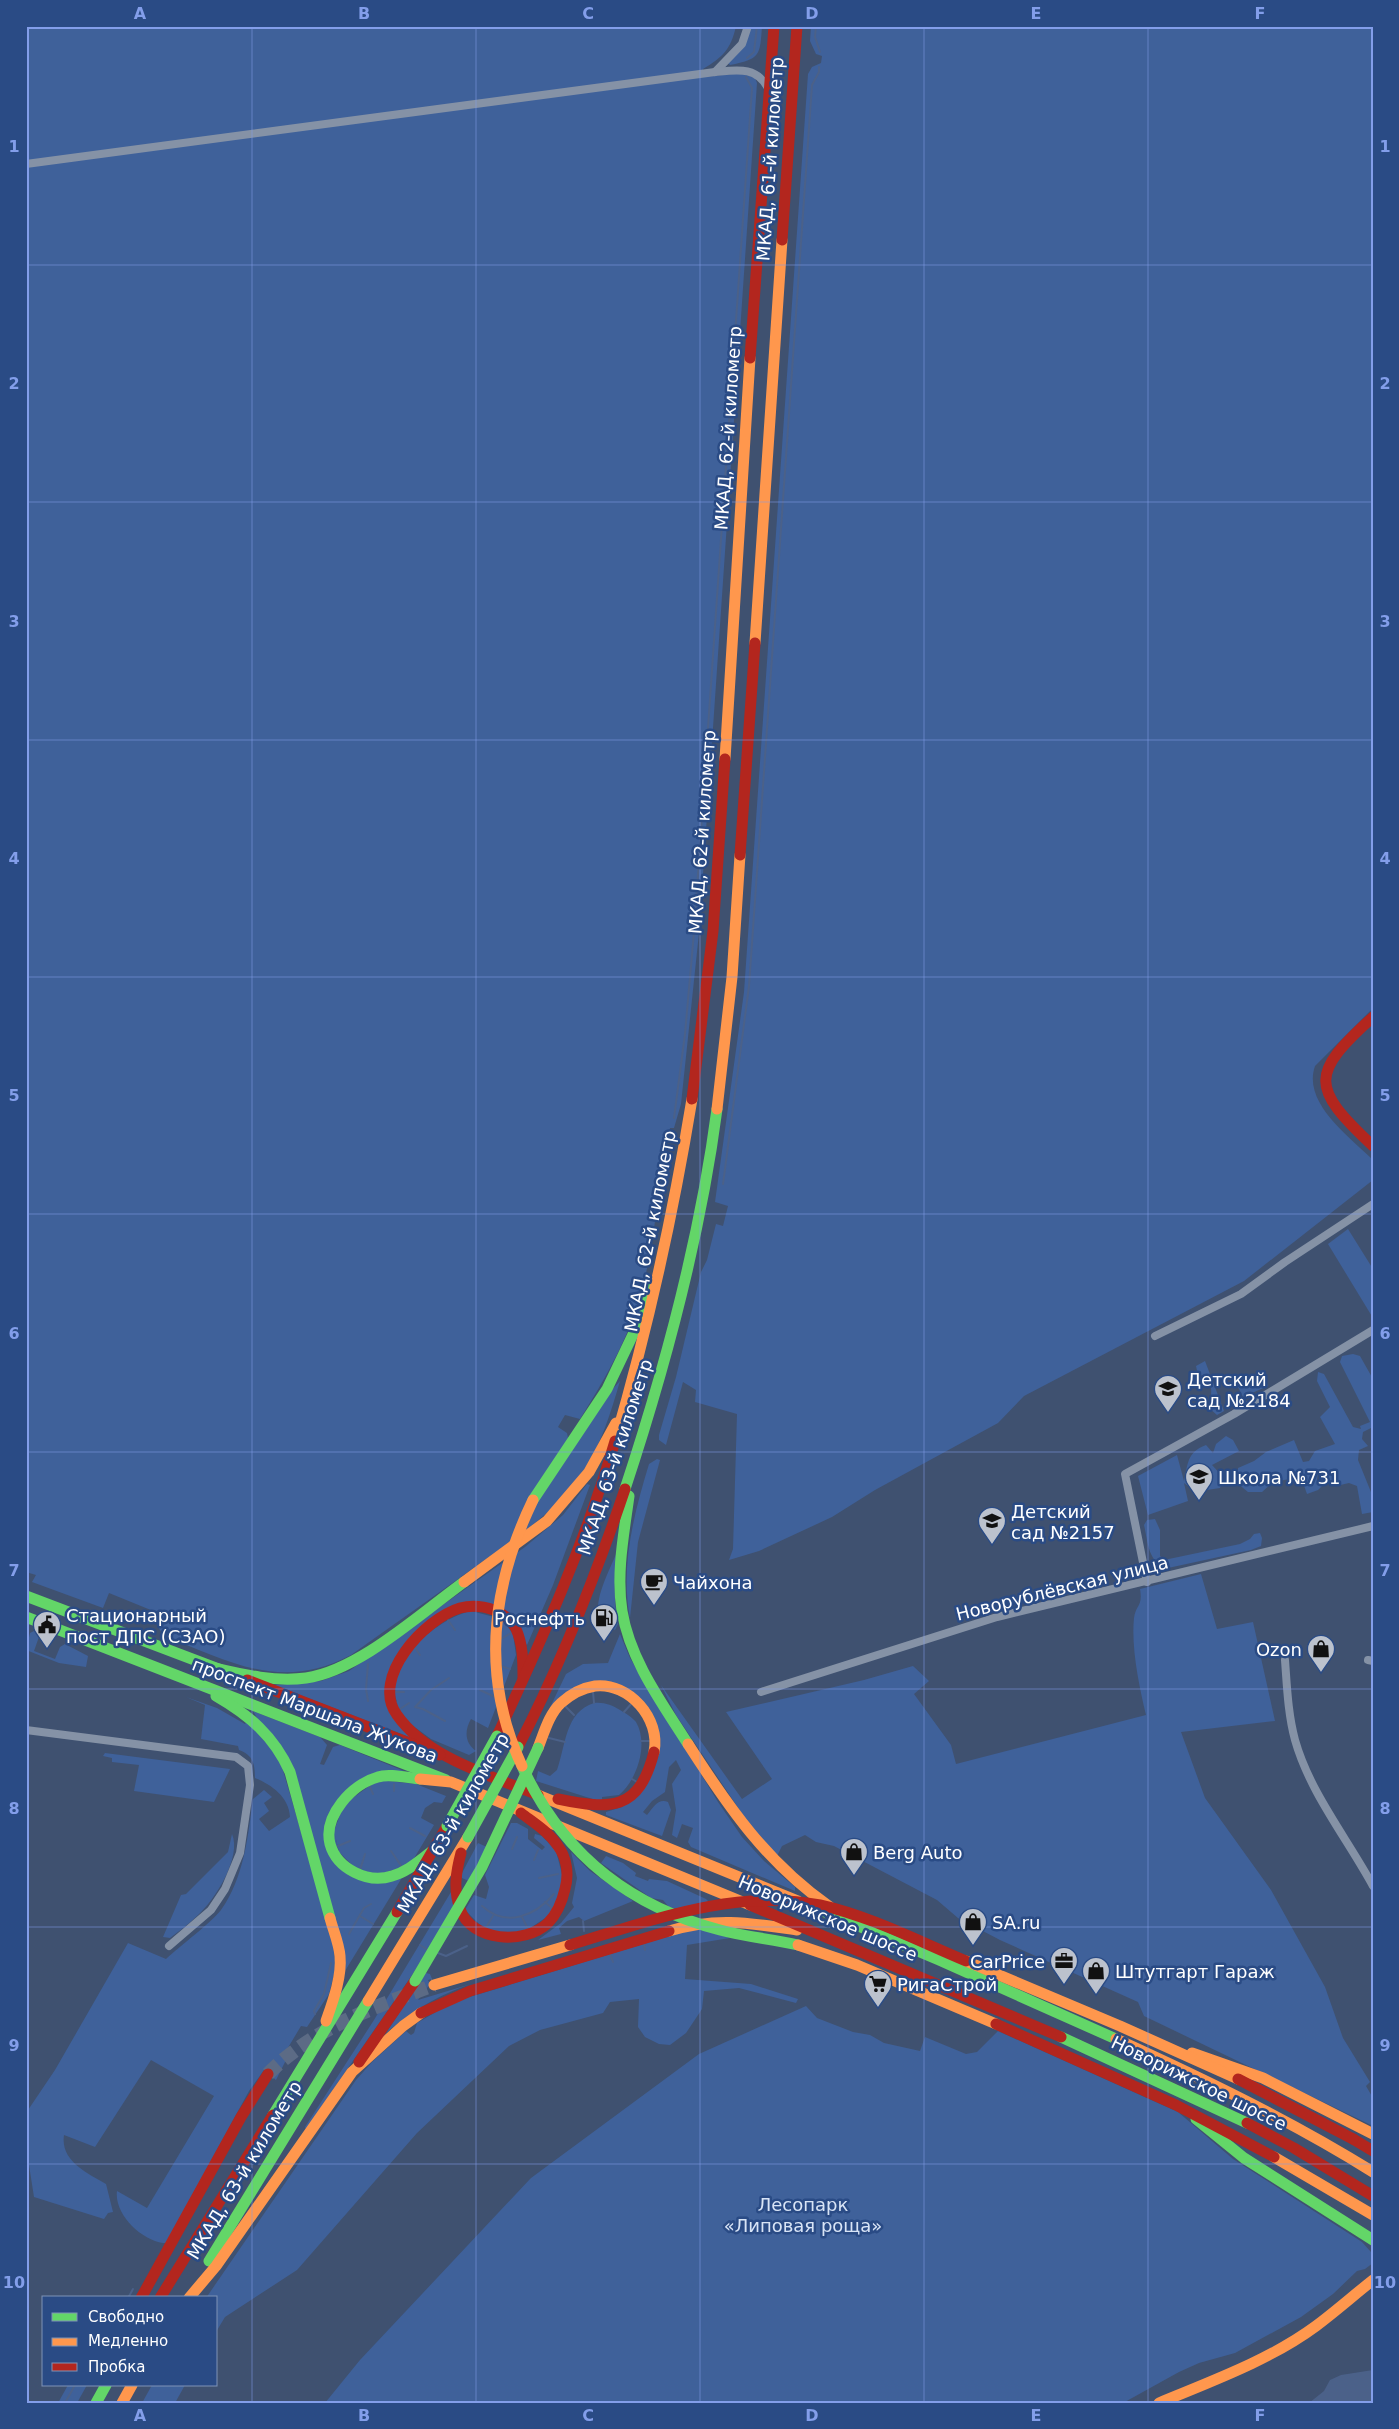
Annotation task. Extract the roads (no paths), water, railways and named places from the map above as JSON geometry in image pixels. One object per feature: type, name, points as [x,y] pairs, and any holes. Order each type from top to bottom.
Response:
[{"type":"main road","name":"МКАД, 61-й километр","points":[[754,293],[774,26]]},
{"type":"main road","name":"МКАД, 61-й километр","points":[[673,1330],[700,1214],[723,1072],[747,782],[797,26]]},
{"type":"main road","name":"МКАД, 62-й километр","points":[[638,1367],[674,1217],[698,1070],[709,975],[724,781],[754,293]]},
{"type":"main road","points":[[1373,1017],[1330,1060],[1325,1076],[1330,1098],[1344,1118],[1373,1146]]},
{"type":"main road","points":[[674,1217],[638,1326],[624,1356],[594,1409],[533,1500],[509,1556],[500,1591],[495,1625],[494,1655],[498,1695],[511,1743],[532,1790],[567,1839],[592,1865],[625,1891],[649,1904],[682,1919],[728,1932],[801,1946],[827,1954],[947,2004],[1149,2092],[1263,2150],[1373,2215]]},
{"type":"main road","name":"МКАД, 63-й километр","points":[[189,2296],[465,1841],[534,1718],[592,1581],[633,1464],[673,1330]]},
{"type":"main road","name":"МКАД, 63-й километр","points":[[161,2296],[400,1907],[497,1736],[523,1683],[565,1587],[638,1367]]},
{"type":"main road","points":[[215,1668],[269,1678],[311,1678],[342,1668],[360,1658],[547,1521],[589,1472],[628,1401]]},
{"type":"main road","points":[[633,1464],[625,1525],[621,1605],[625,1625],[656,1692],[718,1794],[749,1835],[788,1876],[816,1899],[870,1930]]},
{"type":"main road","name":"проспект Маршала Жукова","points":[[26,1596],[452,1760]]},
{"type":"main road","points":[[452,1760],[403,1723],[392,1707],[389,1697],[391,1676],[395,1664],[405,1651],[422,1634],[459,1608],[482,1607],[495,1610],[508,1618],[516,1627],[522,1656],[523,1683]]},
{"type":"main road","name":"проспект Маршала Жукова","points":[[26,1617],[185,1679],[277,1711],[450,1782]]},
{"type":"main road","points":[[185,1679],[247,1714],[260,1724],[279,1747],[290,1772],[340,1955],[340,1971],[336,1992],[321,2033]]},
{"type":"main road","points":[[190,2296],[216,2266],[415,1981],[458,1914],[504,1827],[552,1714],[560,1704],[580,1690],[597,1687],[616,1689],[628,1694],[637,1700],[651,1719],[657,1741],[653,1764],[647,1777],[635,1794],[625,1801],[603,1806],[589,1806],[524,1790]]},
{"type":"main road","name":"Новорижское шоссе","points":[[452,1760],[870,1930],[1105,2034],[1253,2104],[1307,2132],[1373,2172]]},
{"type":"main road","points":[[431,1852],[403,1872],[392,1876],[379,1878],[361,1876],[343,1865],[334,1854],[329,1834],[330,1822],[342,1802],[371,1779],[387,1776],[450,1782]]},
{"type":"main road","name":"Новорижское шоссе","points":[[450,1782],[844,1943],[1134,2070],[1230,2115],[1294,2148],[1373,2196]]},
{"type":"main road","points":[[465,1841],[455,1878],[454,1892],[458,1908],[468,1921],[494,1936],[509,1939],[528,1935],[546,1925],[553,1918],[564,1900],[568,1878],[567,1867],[556,1843],[514,1807]]},
{"type":"main road","points":[[434,1986],[570,1945],[698,1910],[732,1903],[792,1902],[834,1908],[881,1925],[1211,2065],[1278,2098],[1373,2152]]},
{"type":"main road","points":[[352,2072],[402,2026],[431,2007],[454,1996],[677,1927],[722,1921],[756,1923],[798,1930],[844,1943]]},
{"type":"main road","points":[[1105,2034],[1165,2046],[1237,2066],[1310,2100],[1373,2134]]},
{"type":"main road","points":[[1134,2070],[1244,2158],[1372,2241]]},
{"type":"main road","points":[[142,2296],[241,2117],[268,2074]]},
{"type":"main road","points":[[1159,2403],[1223,2376],[1289,2343],[1316,2326],[1371,2280]]},
{"type":"main road","points":[[94,2403],[99,2386]]},
{"type":"main road","points":[[94,2403],[105,2386]]},
{"type":"main road","points":[[122,2403],[131,2386]]},
{"type":"street","points":[[716,72],[742,44],[748,26]]},
{"type":"street","points":[[26,164],[716,72],[746,70],[756,73],[770,92]]},
{"type":"street","points":[[1154,1336],[1241,1294],[1285,1262],[1373,1204]]},
{"type":"street","points":[[1147,1582],[1125,1474],[1234,1414],[1373,1330]]},
{"type":"street","name":"Новорублёвская улица","points":[[761,1692],[997,1617],[1373,1526]]},
{"type":"street","points":[[1285,1660],[1289,1715],[1296,1742],[1327,1811],[1373,1886]]},
{"type":"street","points":[[26,1730],[236,1757],[248,1766],[250,1785],[240,1854],[225,1889],[211,1910],[169,1946]]},
{"type":"waterway","points":[[747,58],[754,52],[757,26]]},
{"type":"waterway","points":[[816,26],[815,37],[820,52]]},
{"type":"waterway","points":[[723,1184],[749,986],[812,85],[819,72],[819,67]]},
{"type":"waterway","points":[[674,1118],[685,1034],[694,932],[752,88],[746,77]]},
{"type":"waterway","points":[[448,1620],[455,1630]]},
{"type":"waterway","points":[[501,1639],[511,1633]]},
{"type":"waterway","points":[[415,1648],[420,1655]]},
{"type":"waterway","points":[[368,1664],[366,1689],[368,1701]]},
{"type":"waterway","points":[[501,1666],[510,1669]]},
{"type":"waterway","points":[[445,1721],[423,1709],[415,1707],[431,1690],[449,1678]]},
{"type":"waterway","points":[[480,1690],[495,1697]]},
{"type":"waterway","points":[[395,1692],[404,1692]]},
{"type":"waterway","points":[[593,1692],[594,1703]]},
{"type":"waterway","points":[[400,1709],[409,1703]]},
{"type":"waterway","points":[[624,1712],[632,1703]]},
{"type":"waterway","points":[[565,1706],[574,1715]]},
{"type":"waterway","points":[[549,1738],[565,1742]]},
{"type":"waterway","points":[[641,1741],[650,1741]]},
{"type":"waterway","points":[[632,1779],[637,1782]]},
{"type":"waterway","points":[[394,1784],[394,1791]]},
{"type":"waterway","points":[[370,1787],[373,1794]]},
{"type":"waterway","points":[[410,1828],[425,1836]]},
{"type":"waterway","points":[[512,1849],[517,1837]]},
{"type":"waterway","points":[[338,1846],[350,1841]]},
{"type":"waterway","points":[[534,1860],[538,1850]]},
{"type":"waterway","points":[[391,1851],[402,1867]]},
{"type":"waterway","points":[[360,1870],[365,1854]]},
{"type":"waterway","points":[[539,1878],[558,1874]]},
{"type":"waterway","points":[[482,1906],[491,1913],[501,1916],[510,1918],[520,1917],[538,1908],[554,1894]]},
{"type":"waterway","points":[[545,1902],[553,1909]]},
{"type":"waterway","points":[[349,1934],[364,1908],[371,1904]]},
{"type":"waterway","points":[[360,1916],[373,1924]]},
{"type":"waterway","points":[[485,1929],[493,1916]]},
{"type":"waterway","points":[[522,1917],[528,1929]]},
{"type":"waterway","points":[[583,1921],[584,1931]]},
{"type":"waterway","points":[[644,1944],[645,1950]]},
{"type":"waterway","points":[[420,1945],[428,1950]]},
{"type":"waterway","points":[[438,1953],[446,1956],[467,1946]]},
{"type":"waterway","points":[[610,1954],[613,1962]]},
{"type":"waterway","points":[[315,2014],[314,2011],[324,1994],[331,1963]]},
{"type":"waterway","points":[[129,2296],[133,2289]]},
{"type":"waterway","points":[[65,2403],[74,2386]]},
{"type":"tunnel","points":[[268,2074],[286,2058],[325,2031],[367,2011],[434,1985]]},
{"type":"place","name":"Детский сад №2184","points":[[1168,1413]]},
{"type":"place","name":"Школа №731","points":[[1199,1501]]},
{"type":"place","name":"Детский сад №2157","points":[[992,1545]]},
{"type":"place","name":"Чайхона","points":[[654,1606]]},
{"type":"place","name":"Роснефть","points":[[604,1642]]},
{"type":"place","name":"Стационарный пост ДПС (СЗАО)","points":[[47,1649]]},
{"type":"place","name":"Ozon","points":[[1321,1673]]},
{"type":"place","name":"Berg Auto","points":[[854,1876]]},
{"type":"place","name":"SA.ru","points":[[973,1946]]},
{"type":"place","name":"CarPrice","points":[[1064,1985]]},
{"type":"place","name":"Штутгарт Гараж","points":[[1096,1995]]},
{"type":"place","name":"РигаСтрой","points":[[878,2008]]},
{"type":"park label","name":"Лесопарк «Липовая роща»","points":[[803,2214]]}]
